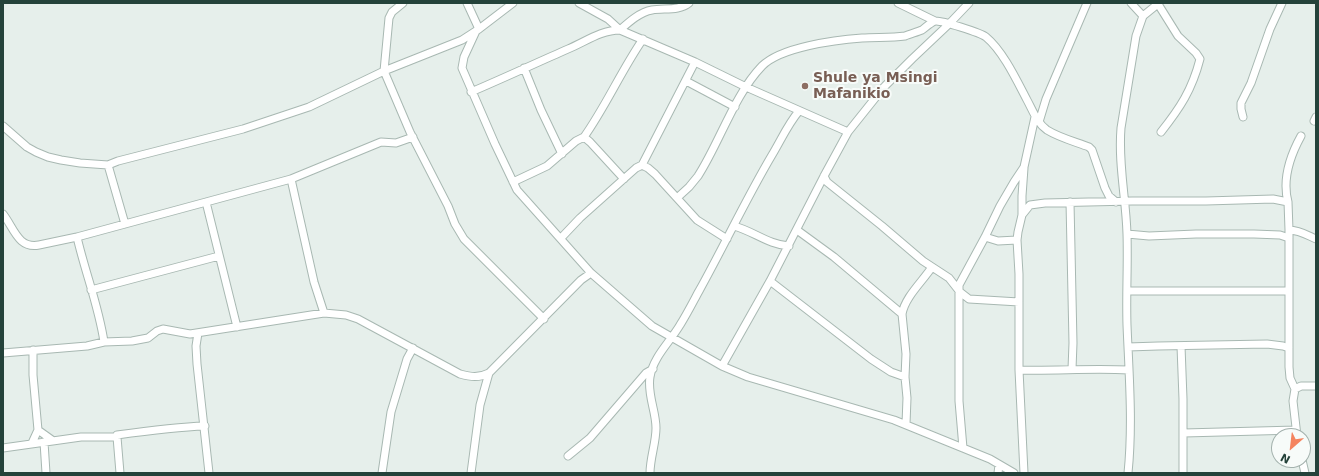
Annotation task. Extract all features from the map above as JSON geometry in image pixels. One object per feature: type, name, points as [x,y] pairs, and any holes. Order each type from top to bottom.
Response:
[{"type":"street","points":[[403,3],[392,12],[389,18],[384,71],[412,137],[462,236],[544,319]]},
{"type":"street","points":[[467,3],[477,30],[464,57],[462,68],[517,190],[591,273],[652,326],[722,366],[748,377],[906,424],[990,459],[1014,473]]},
{"type":"street","points":[[3,126],[27,147],[36,152],[61,160],[108,165],[118,161],[243,129],[309,107],[384,71],[462,40],[512,3]]},
{"type":"street","points":[[579,3],[608,20],[620,30],[695,62],[746,87],[848,132]]},
{"type":"street","points":[[472,92],[602,33],[610,30],[620,30],[633,20],[651,10],[677,8],[685,6],[689,3]]},
{"type":"street","points":[[898,3],[935,21],[978,32],[989,40],[996,48],[1018,82],[1037,120],[1046,129],[1057,135],[1089,147],[1097,162],[1105,188],[1109,196],[1116,202]]},
{"type":"street","points":[[722,366],[770,281],[848,132],[884,88],[969,3]]},
{"type":"street","points":[[1024,473],[1017,240],[1022,215],[1024,167],[1037,120],[1087,3]]},
{"type":"street","points":[[1131,3],[1143,16]]},
{"type":"street","points":[[1128,473],[1130,447],[1127,234],[1120,159],[1120,128],[1136,36],[1143,16],[1158,3],[1178,36],[1196,53],[1200,59],[1187,96],[1161,132]]},
{"type":"street","points":[[1243,117],[1241,103],[1251,83],[1270,29],[1282,3]]},
{"type":"street","points":[[677,198],[689,187],[704,166],[746,87],[761,67],[769,60],[779,55],[814,45],[861,38],[904,36],[921,30],[935,21]]},
{"type":"street","points":[[513,182],[547,166],[576,141],[584,137],[600,114],[626,65],[643,39]]},
{"type":"street","points":[[561,238],[580,218],[639,165],[642,165],[695,62]]},
{"type":"street","points":[[524,68],[541,110],[562,154]]},
{"type":"street","points":[[686,80],[735,108]]},
{"type":"street","points":[[650,473],[651,454],[656,427],[649,391],[652,369],[697,295],[787,128],[799,111]]},
{"type":"street","points":[[1296,428],[1293,401],[1295,389],[1290,378],[1288,348],[1289,234],[1288,202],[1285,184],[1292,156],[1301,136]]},
{"type":"street","points":[[3,214],[21,241],[34,246],[77,237],[291,179],[381,142],[396,144],[412,137]]},
{"type":"street","points":[[584,137],[624,179]]},
{"type":"street","points":[[108,165],[124,224]]},
{"type":"street","points":[[642,165],[655,174],[697,220],[727,239]]},
{"type":"street","points":[[963,448],[959,402],[960,302],[958,289],[1004,199],[1024,167]]},
{"type":"street","points":[[824,176],[827,182],[932,267],[950,278],[958,289],[969,299]]},
{"type":"street","points":[[291,179],[314,282],[324,313]]},
{"type":"street","points":[[1022,215],[1030,205],[1036,203],[1273,199],[1288,202]]},
{"type":"street","points":[[206,202],[237,327]]},
{"type":"street","points":[[1070,202],[1073,344],[1072,369]]},
{"type":"street","points":[[734,226],[777,244],[788,246]]},
{"type":"street","points":[[797,230],[834,256],[902,314]]},
{"type":"street","points":[[1127,234],[1149,236],[1196,234],[1280,235],[1289,234],[1295,230],[1316,239]]},
{"type":"street","points":[[77,237],[104,342]]},
{"type":"street","points":[[985,237],[998,241],[1017,240]]},
{"type":"street","points":[[91,290],[219,256]]},
{"type":"street","points":[[906,424],[906,354],[902,314],[903,308],[911,295],[932,267]]},
{"type":"street","points":[[3,353],[87,346],[104,342],[132,341],[148,338],[159,330],[190,334],[324,313],[346,315],[358,319],[460,374],[469,377],[479,377],[489,373],[581,280],[591,273]]},
{"type":"street","points":[[770,281],[871,359],[891,372],[905,377]]},
{"type":"street","points":[[1127,292],[1289,291]]},
{"type":"street","points":[[960,302],[969,299],[1019,302]]},
{"type":"street","points":[[198,333],[196,346],[197,364],[209,473]]},
{"type":"street","points":[[1128,347],[1267,344],[1288,348]]},
{"type":"street","points":[[1181,346],[1184,433],[1183,473]]},
{"type":"street","points":[[382,473],[390,412],[407,359],[413,348]]},
{"type":"street","points":[[32,443],[38,430],[33,375],[33,350]]},
{"type":"street","points":[[568,456],[590,438],[646,373],[652,369]]},
{"type":"street","points":[[1020,370],[1129,370]]},
{"type":"street","points":[[471,473],[480,405],[489,373]]},
{"type":"street","points":[[1295,389],[1301,386],[1316,386]]},
{"type":"street","points":[[3,448],[52,440],[81,437],[117,437],[117,435],[130,433],[187,426],[205,426]]},
{"type":"street","points":[[38,430],[52,440]]},
{"type":"street","points":[[1184,433],[1271,433]]},
{"type":"street","points":[[117,437],[120,473]]},
{"type":"street","points":[[44,442],[46,473]]},
{"type":"street","points":[[998,473],[999,465]]},
{"type":"place","name":"Shule ya Msingi Mafanikio","points":[[805,86]]}]
